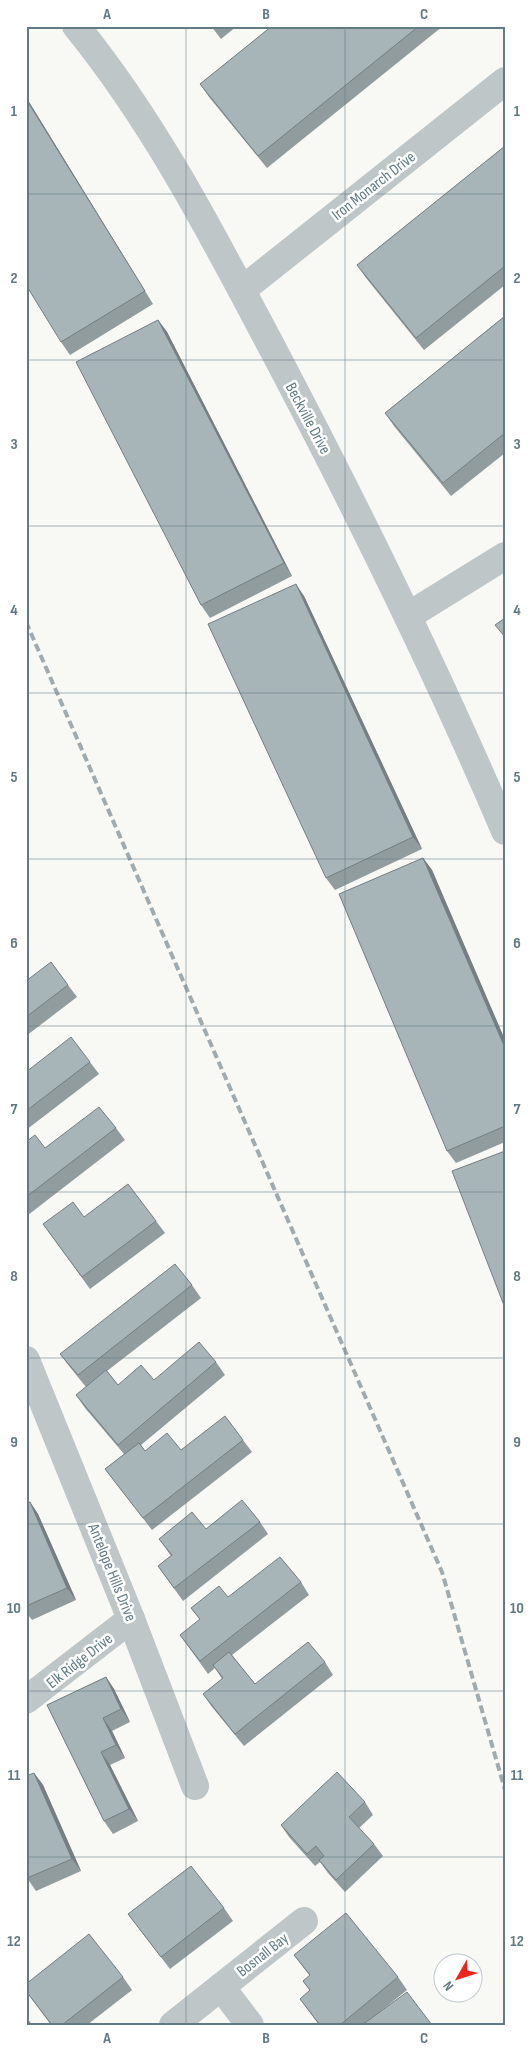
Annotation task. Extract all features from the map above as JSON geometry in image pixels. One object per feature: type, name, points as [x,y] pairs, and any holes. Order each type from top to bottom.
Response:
[{"type":"street","name":"Beckville Drive","points":[[76,26],[159,142],[200,210],[324,447],[408,616],[505,831]]},
{"type":"street","name":"Iron Monarch Drive","points":[[242,290],[505,81]]},
{"type":"street","points":[[408,616],[505,556]]},
{"type":"street","name":"Antelope Hills Drive","points":[[26,1360],[131,1619],[195,1786]]},
{"type":"street","name":"Elk Ridge Drive","points":[[26,1700],[131,1619]]},
{"type":"street","name":"Bosnall Bay","points":[[173,2025],[304,1921]]},
{"type":"street","name":"Bosnall Bay","points":[[221,1987],[250,2025]]},
{"type":"building","points":[[272,26],[419,26],[258,156],[200,84]]},
{"type":"building","points":[[26,99],[145,291],[61,342],[26,285]]},
{"type":"building","points":[[505,146],[505,266],[416,338],[357,265]]},
{"type":"building","points":[[505,316],[505,433],[443,483],[385,413]]},
{"type":"building","points":[[158,320],[284,563],[201,605],[76,362]]},
{"type":"building","points":[[296,584],[413,837],[326,878],[208,624]]},
{"type":"building","points":[[505,618],[505,637],[495,625]]},
{"type":"building","points":[[423,858],[505,1048],[505,1126],[447,1151],[339,894]]},
{"type":"building","points":[[51,962],[68,985],[26,1017],[26,981]]},
{"type":"building","points":[[71,1037],[90,1062],[26,1111],[26,1072]]},
{"type":"building","points":[[99,1107],[116,1128],[26,1197],[26,1142],[35,1135],[45,1148]]},
{"type":"building","points":[[505,1151],[505,1308],[452,1171]]},
{"type":"building","points":[[128,1184],[156,1221],[82,1277],[43,1224],[73,1202],[84,1217]]},
{"type":"building","points":[[175,1264],[192,1285],[78,1375],[60,1354]]},
{"type":"building","points":[[199,1342],[216,1362],[118,1445],[76,1395],[106,1370],[118,1385],[141,1365],[154,1380]]},
{"type":"building","points":[[225,1416],[243,1440],[143,1518],[105,1469],[139,1443],[145,1451],[167,1433],[181,1450]]},
{"type":"building","points":[[242,1500],[260,1522],[174,1588],[158,1566],[172,1555],[159,1539],[192,1512],[206,1529]]},
{"type":"building","points":[[30,1502],[67,1588],[26,1606],[26,1503]]},
{"type":"building","points":[[280,1557],[301,1582],[200,1661],[180,1635],[200,1619],[191,1608],[219,1586],[228,1597]]},
{"type":"building","points":[[308,1642],[325,1662],[235,1734],[203,1694],[223,1678],[213,1665],[229,1652],[255,1684]]},
{"type":"building","points":[[106,1677],[121,1709],[103,1718],[116,1745],[101,1752],[129,1809],[104,1821],[47,1705]]},
{"type":"building","points":[[337,1772],[365,1802],[349,1817],[374,1844],[336,1880],[319,1860],[324,1856],[316,1846],[307,1854],[281,1825]]},
{"type":"building","points":[[34,1773],[72,1859],[27,1878],[26,1776]]},
{"type":"building","points":[[191,1866],[224,1908],[161,1957],[128,1914]]},
{"type":"building","points":[[346,1913],[398,1977],[340,2025],[320,2025],[300,1999],[310,1990],[303,1981],[310,1975],[294,1955]]},
{"type":"building","points":[[89,1934],[123,1977],[62,2025],[52,2025],[26,1991],[26,1984]]},
{"type":"building","points":[[407,1992],[432,2025],[362,2025]]},
{"type":"building","points":[[26,2018],[32,2025],[26,2025]]},
{"type":"railway","points":[[26,622],[442,1572],[505,1790]]}]
